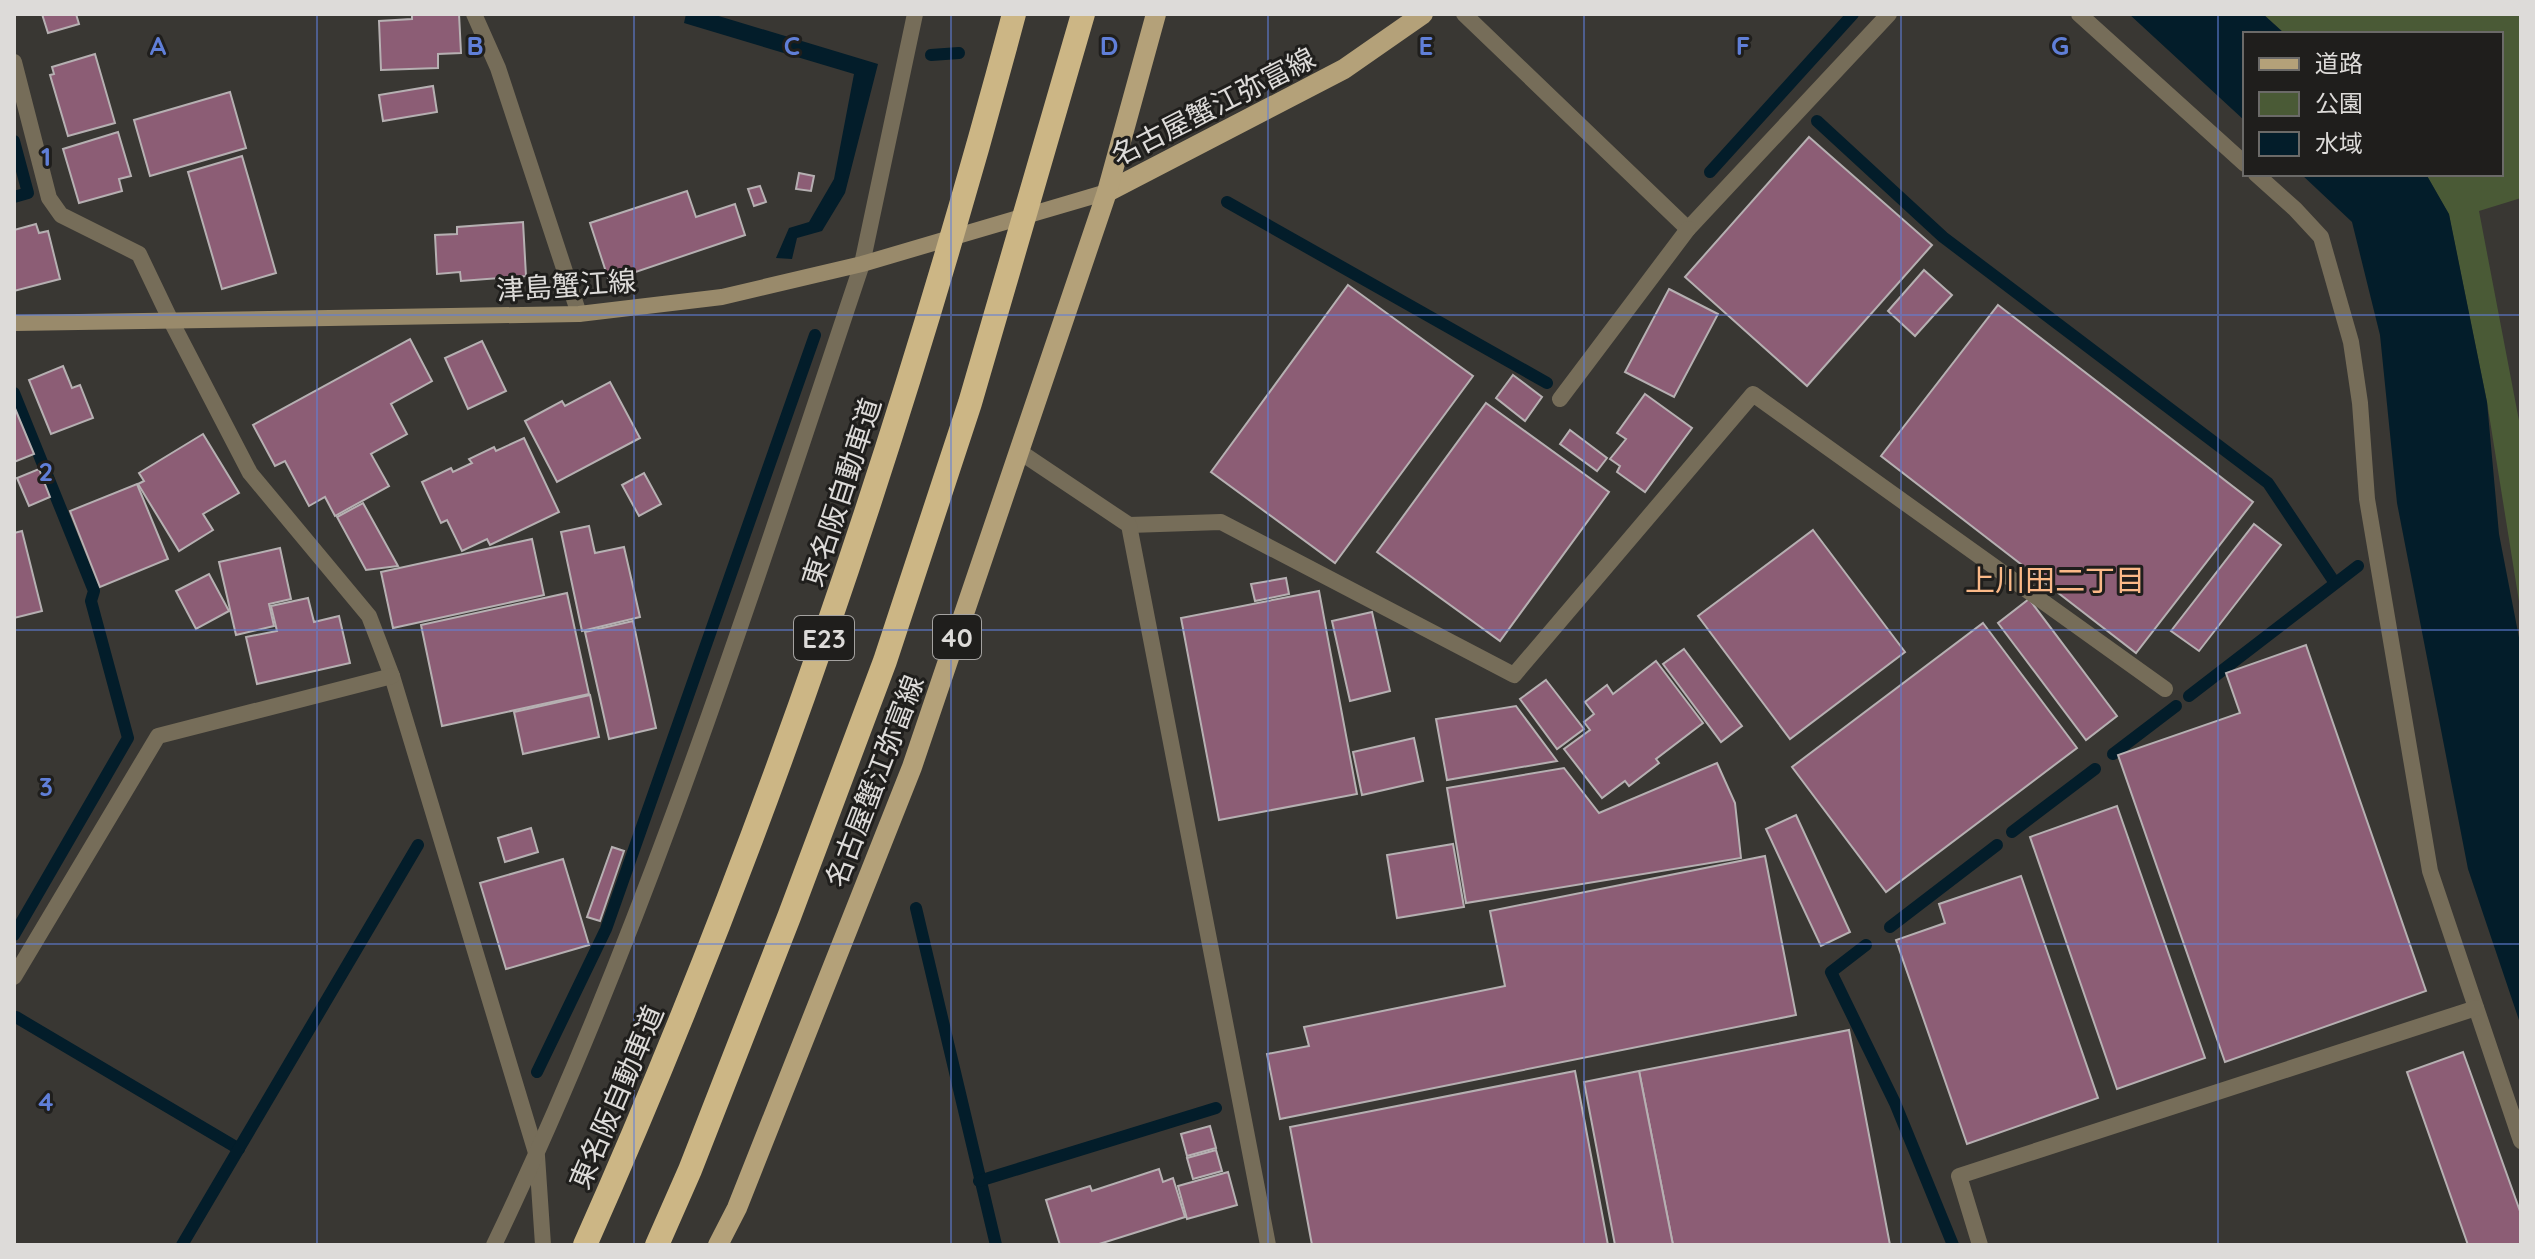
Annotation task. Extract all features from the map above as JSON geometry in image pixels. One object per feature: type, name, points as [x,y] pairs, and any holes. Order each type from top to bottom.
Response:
[{"type":"highway","name":"東名阪自動車道","points":[[585,1245],[631,1143],[733,889],[823,641],[907,389],[1014,14]]},
{"type":"highway","name":"E23","points":[[657,1245],[784,932],[885,661],[970,403],[1083,14]]},
{"type":"main road","name":"名古屋蟹江弥富線","points":[[718,1245],[737,1208],[912,767],[1107,192],[1156,14]]},
{"type":"main road","name":"名古屋蟹江弥富線","points":[[1107,192],[1344,69],[1423,14]]},
{"type":"main road","name":"津島蟹江線","points":[[14,323],[579,314],[722,297],[862,264],[1107,192]]},
{"type":"street","points":[[474,14],[498,68],[579,314]]},
{"type":"street","points":[[494,1245],[537,1156],[636,917],[739,633],[862,264],[915,14]]},
{"type":"street","points":[[1464,14],[1688,229]]},
{"type":"street","points":[[1560,399],[1688,229],[1889,14]]},
{"type":"street","points":[[2079,14],[2243,162]]},
{"type":"street","points":[[14,62],[49,198],[61,215],[139,254],[250,473],[369,616],[392,676],[537,1156],[543,1245]]},
{"type":"street","points":[[2258,176],[2321,237],[2351,342],[2360,403],[2367,499],[2430,871],[2521,1141]]},
{"type":"street","points":[[1020,452],[1129,525],[1221,522],[1514,675],[1753,394],[2165,689]]},
{"type":"street","points":[[1129,525],[1268,1245]]},
{"type":"street","points":[[14,977],[158,736],[392,676]]},
{"type":"street","points":[[1980,1245],[1959,1176],[2476,1008]]},
{"type":"green space","points":[[2263,14],[2521,14],[2521,198],[2479,211],[2521,431],[2521,614],[2487,402],[2449,215],[2427,176],[2503,176],[2503,32],[2283,32]]},
{"type":"water","points":[[686,14],[712,14],[878,64],[845,193],[822,231],[797,238],[792,259],[776,258],[789,228],[809,222],[834,179],[854,74],[684,23]]},
{"type":"water","points":[[2129,14],[2263,14],[2283,32],[2243,32],[2243,119]]},
{"type":"water","points":[[2303,176],[2427,176],[2449,214],[2487,402],[2499,534],[2521,648],[2521,1026],[2468,869],[2397,503],[2380,335],[2352,222]]},
{"type":"building","points":[[42,14],[76,14],[79,24],[48,33]]},
{"type":"building","points":[[412,14],[459,14],[461,53],[438,54],[438,68],[381,70],[379,21],[412,19]]},
{"type":"building","points":[[95,54],[115,123],[68,136],[50,75],[54,74],[52,67]]},
{"type":"building","points":[[433,86],[437,112],[383,121],[379,95]]},
{"type":"building","points":[[230,92],[246,148],[150,176],[134,120]]},
{"type":"building","points":[[118,132],[131,176],[119,179],[122,191],[79,203],[63,149]]},
{"type":"building","points":[[1809,137],[1932,245],[1807,386],[1685,277]]},
{"type":"building","points":[[242,156],[276,273],[222,289],[188,172]]},
{"type":"building","points":[[799,173],[814,176],[811,191],[796,189]]},
{"type":"building","points":[[760,186],[766,202],[754,206],[748,189]]},
{"type":"building","points":[[687,191],[696,217],[735,204],[745,235],[609,281],[590,223]]},
{"type":"building","points":[[523,222],[526,276],[461,281],[460,272],[437,274],[435,235],[457,234],[457,227]]},
{"type":"building","points":[[36,224],[39,233],[48,231],[60,279],[14,291],[14,230]]},
{"type":"building","points":[[1924,270],[1952,295],[1915,336],[1888,311]]},
{"type":"building","points":[[1348,285],[1473,376],[1335,563],[1211,472]]},
{"type":"building","points":[[1669,289],[1718,314],[1674,397],[1625,372]]},
{"type":"building","points":[[1998,305],[2253,502],[2136,653],[1881,456]]},
{"type":"building","points":[[410,339],[432,381],[391,404],[407,434],[371,454],[389,486],[335,516],[325,497],[309,506],[285,461],[275,466],[253,425]]},
{"type":"building","points":[[482,341],[506,391],[468,409],[445,358]]},
{"type":"building","points":[[63,366],[72,388],[80,385],[93,418],[51,434],[29,380]]},
{"type":"building","points":[[1513,375],[1542,397],[1525,421],[1496,398]]},
{"type":"building","points":[[610,382],[640,438],[557,482],[525,421],[562,401],[565,406]]},
{"type":"building","points":[[1645,394],[1692,428],[1645,492],[1617,472],[1620,466],[1610,459],[1626,439],[1617,433]]},
{"type":"building","points":[[1486,403],[1609,492],[1500,641],[1377,552]]},
{"type":"building","points":[[14,406],[34,454],[14,462]]},
{"type":"building","points":[[1570,430],[1607,458],[1597,471],[1560,444]]},
{"type":"building","points":[[203,434],[239,493],[203,514],[213,530],[179,551],[138,484],[144,481],[139,473]]},
{"type":"building","points":[[524,438],[559,512],[490,545],[487,539],[462,551],[447,520],[441,523],[422,482],[451,468],[453,472],[472,463],[469,459],[494,447],[496,451]]},
{"type":"building","points":[[39,469],[50,497],[29,506],[17,478]]},
{"type":"building","points":[[644,473],[661,504],[639,516],[622,485]]},
{"type":"building","points":[[137,484],[168,559],[100,587],[70,511]]},
{"type":"building","points":[[363,503],[398,566],[366,570],[337,517]]},
{"type":"building","points":[[2254,524],[2281,545],[2199,651],[2171,631]]},
{"type":"building","points":[[589,526],[595,553],[624,547],[640,617],[582,631],[561,532]]},
{"type":"building","points":[[1813,530],[1905,652],[1790,739],[1698,616]]},
{"type":"building","points":[[22,531],[42,611],[14,618],[14,533]]},
{"type":"building","points":[[532,539],[544,595],[393,628],[381,572]]},
{"type":"building","points":[[280,548],[291,599],[269,604],[274,626],[236,635],[219,562]]},
{"type":"building","points":[[209,574],[229,611],[196,629],[176,591]]},
{"type":"building","points":[[1286,578],[1289,594],[1255,601],[1251,584]]},
{"type":"building","points":[[1319,591],[1357,794],[1219,820],[1181,618]]},
{"type":"building","points":[[567,593],[589,694],[442,726],[421,625]]},
{"type":"building","points":[[308,598],[314,622],[339,616],[350,663],[257,684],[246,637],[277,631],[271,606]]},
{"type":"building","points":[[2029,599],[2117,716],[2086,740],[1998,623]]},
{"type":"building","points":[[1372,612],[1390,691],[1350,701],[1332,621]]},
{"type":"building","points":[[633,621],[656,728],[609,739],[585,632]]},
{"type":"building","points":[[1983,623],[2077,748],[1886,892],[1792,767]]},
{"type":"building","points":[[2306,645],[2426,991],[2225,1062],[2118,755],[2240,713],[2226,673]]},
{"type":"building","points":[[1684,649],[1742,726],[1721,742],[1663,664]]},
{"type":"building","points":[[1656,661],[1703,723],[1656,759],[1659,763],[1629,786],[1625,781],[1602,798],[1564,749],[1590,730],[1584,722],[1594,714],[1585,702],[1607,685],[1613,694]]},
{"type":"building","points":[[1546,680],[1584,729],[1557,749],[1520,699]]},
{"type":"building","points":[[590,695],[599,737],[523,754],[514,712]]},
{"type":"building","points":[[1516,706],[1557,761],[1447,780],[1436,719]]},
{"type":"building","points":[[1414,738],[1423,781],[1362,795],[1353,752]]},
{"type":"building","points":[[1717,763],[1735,803],[1741,858],[1466,903],[1447,788],[1564,768],[1599,813]]},
{"type":"building","points":[[2117,806],[2205,1058],[2117,1089],[2030,837]]},
{"type":"building","points":[[1796,815],[1850,932],[1821,946],[1766,829]]},
{"type":"building","points":[[531,828],[538,852],[505,862],[498,838]]},
{"type":"building","points":[[1453,844],[1464,907],[1397,918],[1387,855]]},
{"type":"building","points":[[612,847],[624,851],[600,921],[587,917]]},
{"type":"building","points":[[1765,856],[1796,1015],[1280,1119],[1267,1054],[1309,1046],[1304,1027],[1505,986],[1490,911]]},
{"type":"building","points":[[563,859],[589,945],[506,969],[480,883]]},
{"type":"building","points":[[2021,876],[2098,1098],[1967,1144],[1896,940],[1945,923],[1939,904]]},
{"type":"building","points":[[1849,1030],[1890,1245],[1673,1245],[1639,1071]]},
{"type":"building","points":[[2463,1052],[2521,1214],[2521,1245],[2468,1245],[2407,1072]]},
{"type":"building","points":[[1575,1071],[1608,1245],[1312,1245],[1290,1127]]},
{"type":"building","points":[[1639,1071],[1673,1245],[1615,1245],[1584,1082]]},
{"type":"building","points":[[1210,1126],[1216,1148],[1187,1156],[1181,1134]]},
{"type":"building","points":[[1216,1150],[1222,1171],[1193,1179],[1187,1158]]},
{"type":"building","points":[[1159,1169],[1163,1182],[1173,1178],[1185,1217],[1096,1245],[1060,1245],[1046,1200],[1090,1186],[1092,1191]]},
{"type":"building","points":[[1228,1172],[1237,1205],[1187,1219],[1178,1186]]},
{"type":"waterway","points":[[1710,172],[1853,14]]},
{"type":"waterway","points":[[931,55],[959,53]]},
{"type":"waterway","points":[[1817,121],[1943,237],[2268,483],[2335,583]]},
{"type":"waterway","points":[[14,141],[28,193],[14,197]]},
{"type":"waterway","points":[[1227,202],[1547,383]]},
{"type":"waterway","points":[[537,1072],[606,929],[815,335]]},
{"type":"waterway","points":[[14,393],[94,591],[91,601],[128,738],[14,935]]},
{"type":"waterway","points":[[2189,696],[2358,566]]},
{"type":"waterway","points":[[2113,754],[2176,706]]},
{"type":"waterway","points":[[2012,832],[2095,769]]},
{"type":"waterway","points":[[182,1245],[418,845]]},
{"type":"waterway","points":[[1890,927],[1997,845]]},
{"type":"waterway","points":[[916,908],[996,1245]]},
{"type":"waterway","points":[[1866,945],[1831,972],[1895,1103],[1953,1245]]},
{"type":"waterway","points":[[16,1017],[239,1149]]},
{"type":"waterway","points":[[979,1181],[1216,1108]]},
{"type":"district","name":"上川田二丁目","points":[[2055,580]]}]
